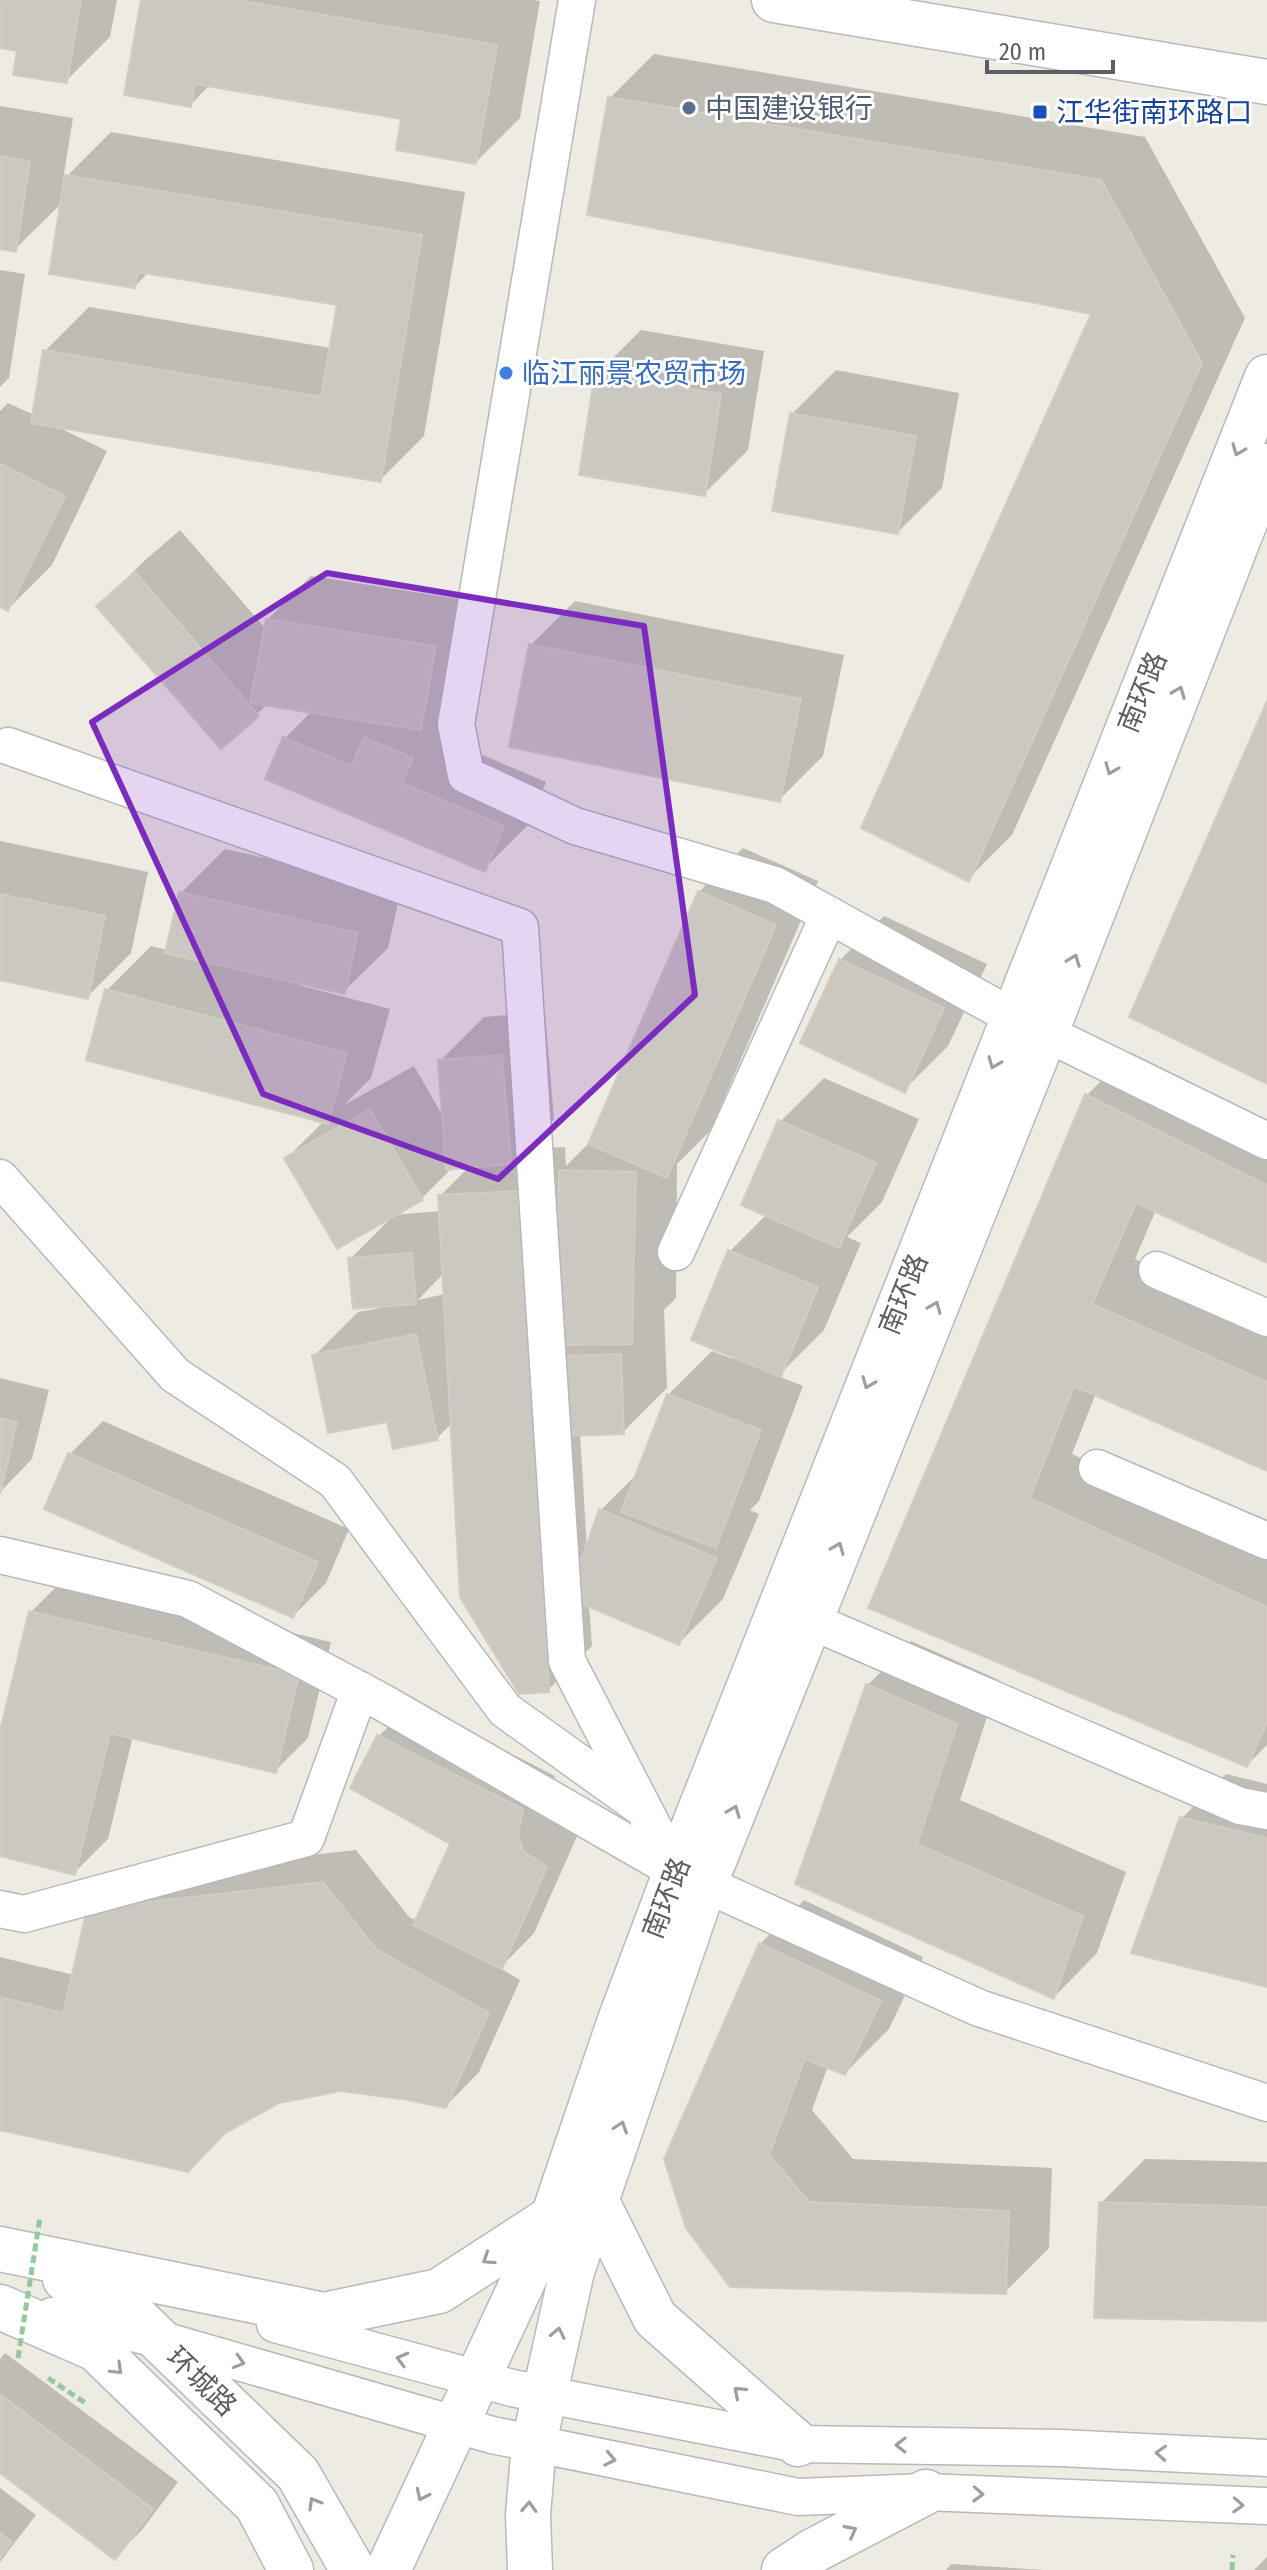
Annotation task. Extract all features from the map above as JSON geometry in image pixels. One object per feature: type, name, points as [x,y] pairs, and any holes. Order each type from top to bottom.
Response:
[{"type":"main road","points":[[774,0],[1267,82]]},
{"type":"main road","name":"南环路","points":[[1029,1025],[1267,378]]},
{"type":"main road","name":"南环路","points":[[388,2570],[553,2217],[619,2023],[691,1877],[1029,1025],[1267,466]]},
{"type":"main road","name":"南环路","points":[[530,2570],[528,2515],[534,2443],[572,2271],[596,2200],[691,1877]]},
{"type":"main road","points":[[596,2200],[655,2318],[798,2444]]},
{"type":"main road","points":[[0,2249],[324,2315],[439,2291],[553,2217]]},
{"type":"main road","name":"环城路","points":[[0,2249],[125,2307],[298,2474],[353,2570]]},
{"type":"main road","name":"环城路","points":[[0,2305],[96,2349],[257,2505],[291,2570]]},
{"type":"main road","points":[[784,2570],[813,2551],[926,2492]]},
{"type":"street","points":[[577,0],[456,724],[466,775],[575,826],[775,885],[1029,1025],[1267,1141]]},
{"type":"street","points":[[8,746],[520,927],[567,1661],[645,1811],[691,1877]]},
{"type":"street","points":[[676,1252],[829,915]]},
{"type":"street","points":[[0,1178],[175,1375],[335,1481],[505,1710],[645,1811]]},
{"type":"street","points":[[1157,1270],[1267,1318]]},
{"type":"street","points":[[1097,1468],[1267,1541]]},
{"type":"street","points":[[0,1555],[188,1599],[360,1690],[691,1877],[979,2008],[1267,2103]]},
{"type":"street","points":[[794,1614],[1240,1806],[1267,1811]]},
{"type":"street","points":[[0,1909],[24,1914],[306,1838],[360,1690]]},
{"type":"street","points":[[0,2249],[477,2379],[798,2444],[1061,2448],[1267,2458]]},
{"type":"street","points":[[0,2305],[159,2339],[492,2435],[798,2497],[926,2492],[1267,2506]]},
{"type":"path","points":[[31,2367],[18,2358],[40,2217]]},
{"type":"path","points":[[44,2376],[97,2411]]},
{"type":"path","points":[[1232,2570],[1233,2555]]},
{"type":"highlighted area","points":[[327,573],[644,626],[695,995],[498,1179],[263,1094],[92,722]]},
{"type":"building","points":[[0,0],[81,0],[67,83],[13,75],[17,51],[0,48]]},
{"type":"building","points":[[141,0],[237,0],[497,45],[476,164],[396,150],[401,119],[195,84],[191,107],[124,95]]},
{"type":"building","points":[[608,97],[1101,180],[1202,363],[969,882],[861,828],[1091,314],[587,215]]},
{"type":"building","points":[[0,156],[30,161],[16,252],[0,249]]},
{"type":"building","points":[[65,175],[422,235],[381,482],[31,423],[43,350],[321,397],[337,305],[138,272],[135,288],[49,274]]},
{"type":"building","points":[[595,373],[721,394],[705,496],[579,475]]},
{"type":"building","points":[[790,413],[916,436],[898,534],[772,511]]},
{"type":"building","points":[[0,464],[65,496],[8,611],[0,607]]},
{"type":"building","points":[[135,572],[259,716],[221,749],[96,606]]},
{"type":"building","points":[[266,619],[436,646],[421,730],[250,703]]},
{"type":"building","points":[[529,644],[801,699],[780,802],[509,747]]},
{"type":"building","points":[[1267,701],[1267,1084],[1129,1017]]},
{"type":"building","points":[[283,737],[351,766],[364,737],[413,758],[402,783],[504,826],[485,872],[265,779]]},
{"type":"building","points":[[698,891],[776,925],[667,1178],[588,1144]]},
{"type":"building","points":[[179,892],[358,933],[345,994],[165,953]]},
{"type":"building","points":[[0,894],[105,916],[88,999],[0,980]]},
{"type":"building","points":[[839,959],[944,1008],[905,1093],[800,1043]]},
{"type":"building","points":[[105,989],[347,1053],[328,1124],[86,1060]]},
{"type":"building","points":[[502,1055],[511,1164],[446,1170],[438,1060]]},
{"type":"building","points":[[1085,1094],[1267,1185],[1267,1263],[1136,1203],[1092,1304],[1267,1382],[1267,1471],[1074,1386],[1030,1498],[1267,1607],[1267,1722],[1247,1767],[868,1608]]},
{"type":"building","points":[[370,1109],[423,1200],[337,1249],[284,1158]]},
{"type":"building","points":[[778,1120],[876,1163],[839,1248],[741,1205]]},
{"type":"building","points":[[559,1170],[636,1172],[632,1344],[556,1345]]},
{"type":"building","points":[[521,1191],[549,1692],[519,1694],[460,1597],[438,1195]]},
{"type":"building","points":[[728,1250],[818,1287],[781,1377],[691,1340]]},
{"type":"building","points":[[412,1253],[416,1304],[353,1309],[348,1258]]},
{"type":"building","points":[[416,1334],[438,1440],[393,1449],[387,1422],[328,1433],[312,1355]]},
{"type":"building","points":[[621,1354],[624,1434],[563,1436],[560,1356]]},
{"type":"building","points":[[667,1394],[761,1430],[716,1548],[621,1512]]},
{"type":"building","points":[[0,1418],[17,1422],[0,1494]]},
{"type":"building","points":[[68,1453],[318,1562],[293,1618],[44,1509]]},
{"type":"building","points":[[599,1509],[717,1558],[679,1645],[568,1598]]},
{"type":"building","points":[[29,1611],[299,1675],[276,1773],[110,1733],[75,1875],[0,1856],[0,1731]]},
{"type":"building","points":[[866,1684],[957,1724],[917,1844],[1083,1916],[1054,1999],[795,1884]]},
{"type":"building","points":[[377,1735],[523,1809],[518,1835],[523,1851],[547,1867],[502,1969],[413,1925],[450,1844],[350,1788]]},
{"type":"building","points":[[1180,1817],[1267,1838],[1267,1987],[1131,1953]]},
{"type":"building","points":[[323,1882],[376,1949],[489,2013],[446,2108],[341,2091],[279,2103],[224,2134],[188,2172],[0,2130],[0,1997],[63,2013],[87,1909]]},
{"type":"building","points":[[759,1943],[881,2001],[845,2075],[805,2059],[769,2155],[809,2202],[1009,2211],[1006,2294],[730,2287],[686,2228],[664,2159]]},
{"type":"building","points":[[1099,2202],[1267,2207],[1267,2321],[1094,2318]]},
{"type":"building","points":[[0,2394],[153,2509],[115,2560],[0,2473]]},
{"type":"building","points":[[0,2533],[12,2542],[0,2558]]},
{"type":"place","name":"中国建设银行","points":[[689,108]]},
{"type":"place","name":"江华街南环路口","points":[[1040,112]]},
{"type":"place","name":"临江丽景农贸市场","points":[[506,373]]}]
